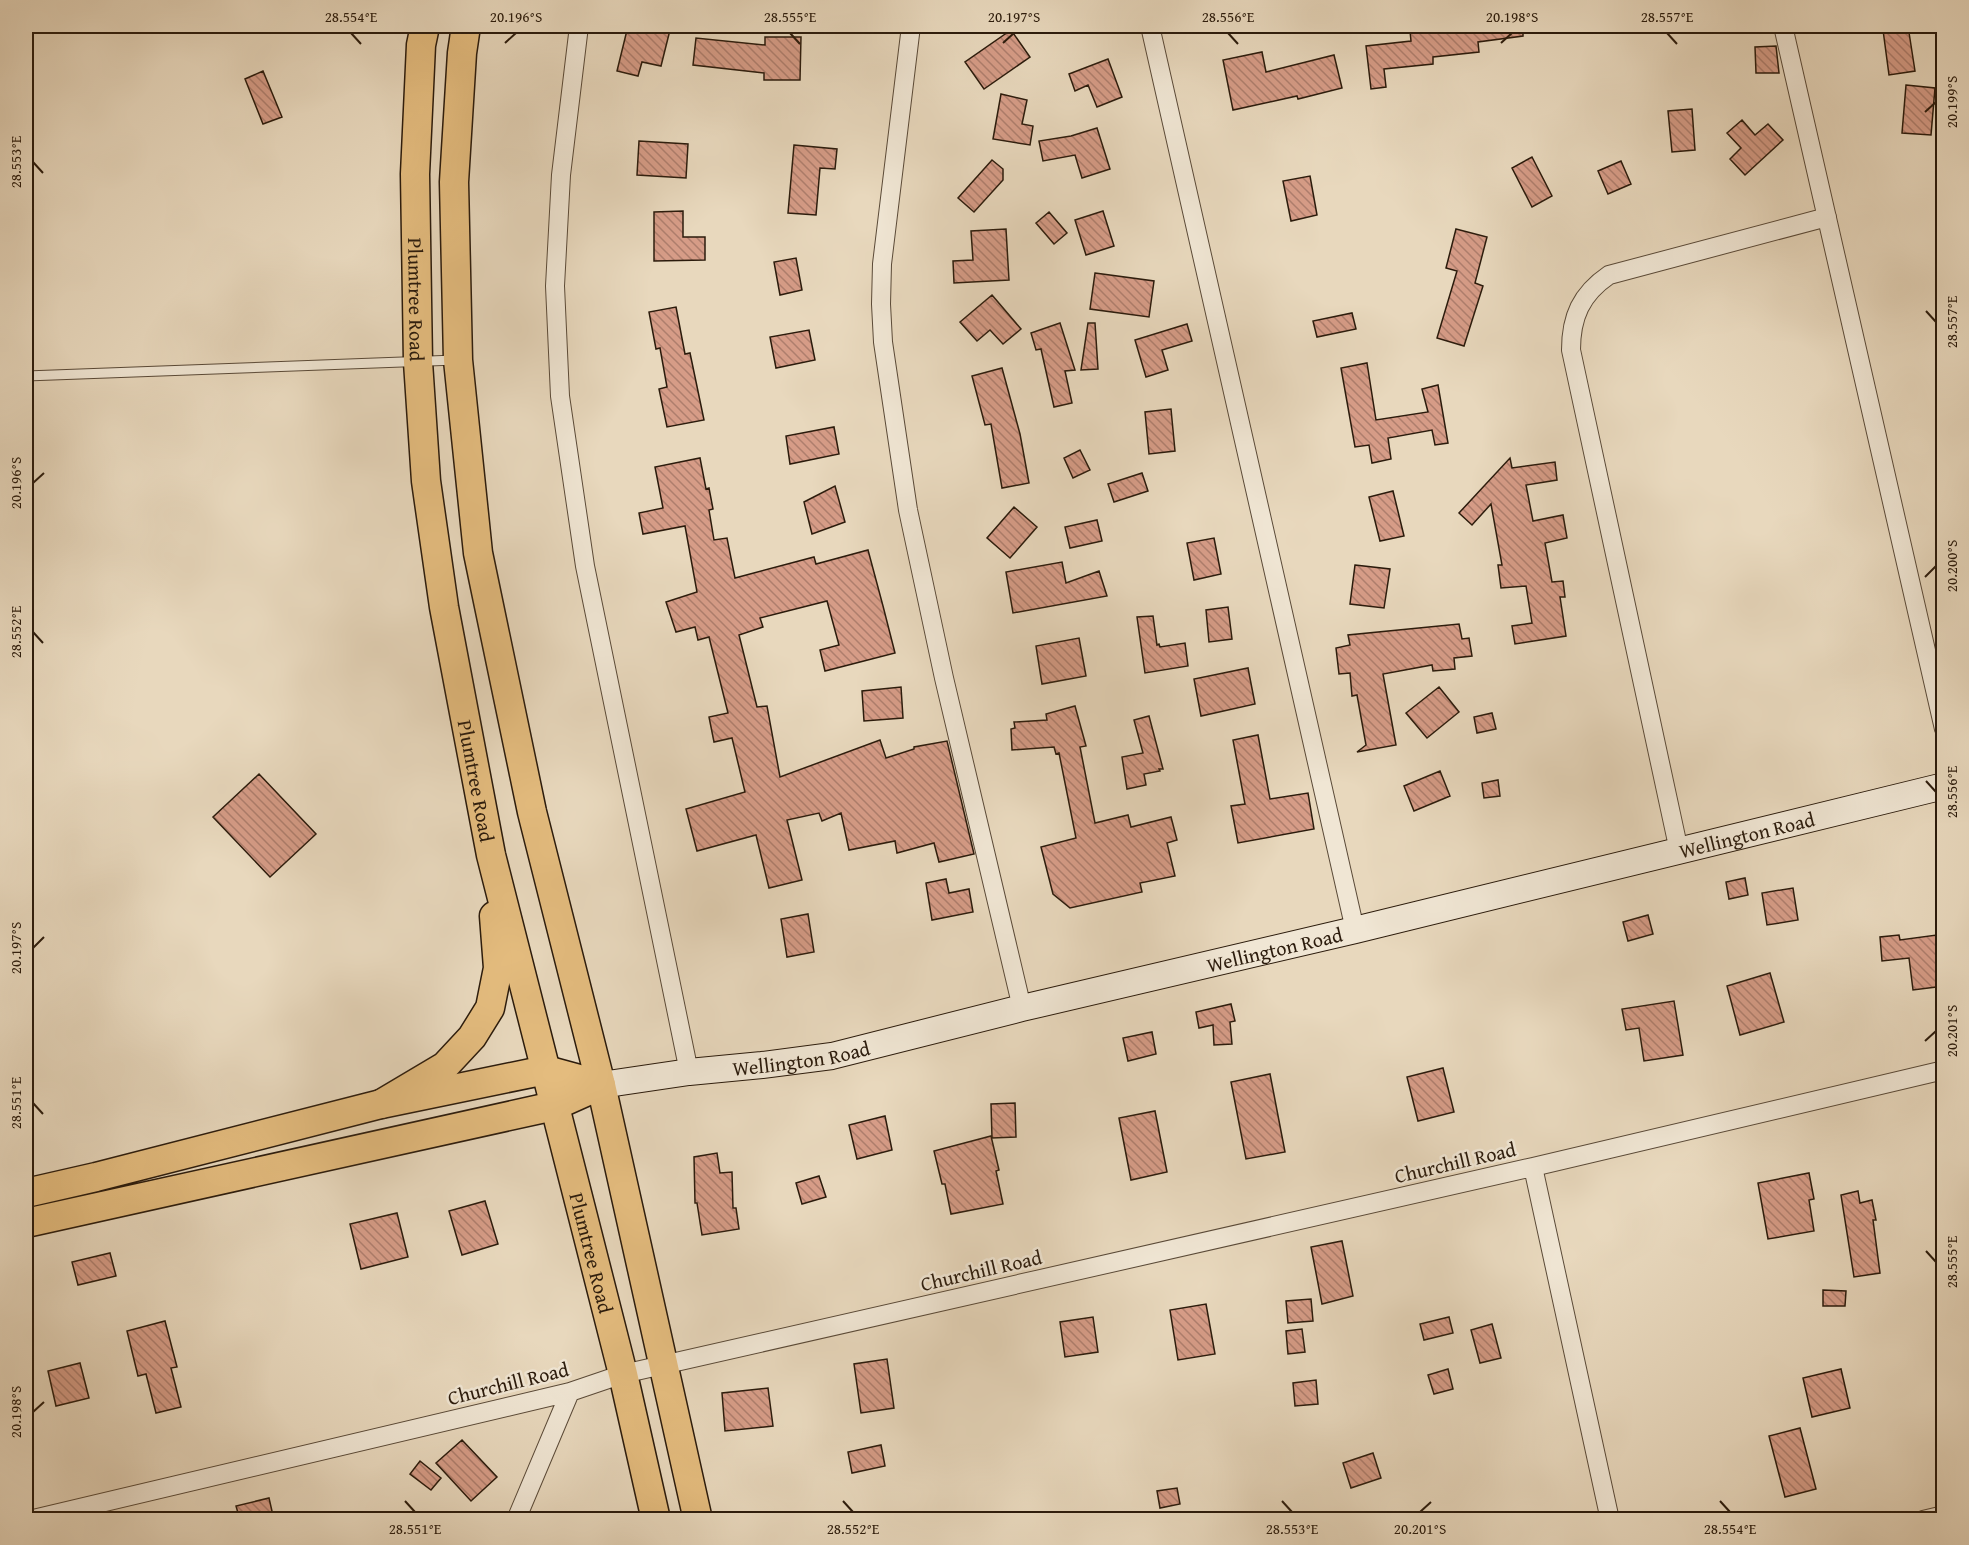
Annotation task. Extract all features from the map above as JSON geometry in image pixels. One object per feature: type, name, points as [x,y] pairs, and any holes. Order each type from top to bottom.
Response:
[{"type":"main road","name":"Plumtree Road","points":[[424,26],[421,45],[415,174],[418,362],[426,481],[444,607],[491,855],[623,1374],[656,1520]]},
{"type":"main road","name":"Plumtree Road","points":[[466,26],[462,53],[454,182],[458,360],[478,553],[532,812],[601,1085],[698,1520]]},
{"type":"main road","name":"Wellington Road","points":[[601,1085],[689,1072],[832,1056],[1022,1008],[1355,930],[1944,786]]},
{"type":"main road","points":[[381,1104],[445,1066],[472,1037],[490,1008],[498,969],[491,855]]},
{"type":"main road","points":[[26,1193],[381,1104],[546,1070],[601,1085]]},
{"type":"main road","points":[[26,1223],[554,1106],[601,1085]]},
{"type":"street","points":[[579,26],[561,175],[555,286],[560,396],[585,566],[689,1072]]},
{"type":"street","points":[[911,26],[882,264],[880,304],[883,342],[910,522],[944,678],[1022,1008]]},
{"type":"street","points":[[1150,26],[1355,930]]},
{"type":"street","points":[[1783,26],[1944,729]]},
{"type":"street","points":[[1679,851],[1570,350],[1571,332],[1577,312],[1585,297],[1595,284],[1609,275],[1827,217]]},
{"type":"street","name":"Churchill Road","points":[[34,1519],[570,1392],[623,1374],[1944,1071]]},
{"type":"street","points":[[1533,1167],[1610,1520]]},
{"type":"street","points":[[516,1520],[570,1392]]},
{"type":"street","points":[[1923,1520],[1944,1515]]},
{"type":"lane","points":[[26,376],[458,360]]},
{"type":"building","points":[[628,26],[671,26],[661,66],[642,62],[638,76],[617,71]]},
{"type":"building","points":[[1443,26],[1523,26],[1523,36],[1478,42],[1479,52],[1433,57],[1433,64],[1384,69],[1386,87],[1371,89],[1366,46],[1411,41],[1410,31],[1444,28]]},
{"type":"building","points":[[1908,26],[1915,71],[1889,75],[1883,30]]},
{"type":"building","points":[[1011,30],[1030,57],[984,89],[965,62]]},
{"type":"building","points":[[765,37],[801,37],[800,80],[764,80],[764,73],[693,65],[696,38],[765,45]]},
{"type":"building","points":[[1776,46],[1779,73],[1756,73],[1755,47]]},
{"type":"building","points":[[1262,52],[1266,72],[1334,55],[1342,88],[1298,99],[1297,96],[1233,110],[1223,60]]},
{"type":"building","points":[[1108,59],[1122,97],[1097,107],[1088,85],[1075,91],[1069,74]]},
{"type":"building","points":[[263,71],[282,117],[263,124],[245,79]]},
{"type":"building","points":[[1906,85],[1935,88],[1931,135],[1902,133]]},
{"type":"building","points":[[1001,94],[1027,100],[1022,124],[1033,126],[1030,145],[993,139]]},
{"type":"building","points":[[1692,109],[1695,150],[1672,152],[1668,111]]},
{"type":"building","points":[[1742,120],[1755,135],[1768,124],[1783,140],[1745,175],[1730,159],[1741,148],[1727,133]]},
{"type":"building","points":[[1097,128],[1110,169],[1082,178],[1075,155],[1043,161],[1039,141],[1071,136]]},
{"type":"building","points":[[639,141],[688,144],[686,178],[637,175]]},
{"type":"building","points":[[794,145],[837,149],[835,169],[820,168],[816,215],[788,213]]},
{"type":"building","points":[[1532,157],[1552,196],[1532,207],[1512,168]]},
{"type":"building","points":[[992,160],[1003,169],[1003,180],[974,212],[958,198]]},
{"type":"building","points":[[1621,161],[1631,184],[1608,194],[1598,171]]},
{"type":"building","points":[[1310,176],[1317,215],[1291,221],[1283,181]]},
{"type":"building","points":[[683,211],[683,237],[705,237],[705,260],[654,261],[654,212]]},
{"type":"building","points":[[1103,211],[1114,246],[1086,255],[1075,220]]},
{"type":"building","points":[[1049,212],[1067,233],[1054,244],[1036,223]]},
{"type":"building","points":[[1006,229],[1009,280],[954,283],[953,261],[973,260],[971,231]]},
{"type":"building","points":[[1456,229],[1487,237],[1475,283],[1483,286],[1464,346],[1437,338],[1457,271],[1446,268]]},
{"type":"building","points":[[796,258],[802,290],[780,295],[774,262]]},
{"type":"building","points":[[1095,273],[1154,281],[1149,317],[1090,309]]},
{"type":"building","points":[[992,295],[1021,329],[1003,344],[990,330],[977,341],[960,322]]},
{"type":"building","points":[[676,307],[685,354],[690,353],[704,420],[667,427],[659,389],[667,387],[660,348],[656,349],[649,312]]},
{"type":"building","points":[[1352,313],[1356,329],[1317,337],[1313,321]]},
{"type":"building","points":[[1060,323],[1075,370],[1065,371],[1072,403],[1054,407],[1041,349],[1036,350],[1031,333]]},
{"type":"building","points":[[1088,323],[1095,323],[1098,369],[1081,370]]},
{"type":"building","points":[[1187,324],[1192,341],[1162,350],[1168,370],[1146,377],[1135,340]]},
{"type":"building","points":[[809,330],[815,360],[776,368],[770,337]]},
{"type":"building","points":[[1367,363],[1376,420],[1428,412],[1422,389],[1438,385],[1448,443],[1435,445],[1432,430],[1388,438],[1391,459],[1372,463],[1369,445],[1355,447],[1341,368]]},
{"type":"building","points":[[1002,368],[1020,434],[1029,483],[1002,488],[991,424],[985,425],[972,376]]},
{"type":"building","points":[[1171,409],[1175,451],[1149,454],[1145,412]]},
{"type":"building","points":[[834,427],[839,454],[790,464],[786,436]]},
{"type":"building","points":[[1080,450],[1090,470],[1073,478],[1064,458]]},
{"type":"building","points":[[700,458],[706,489],[709,488],[713,509],[709,510],[714,540],[727,538],[735,578],[814,557],[816,564],[868,550],[895,653],[825,671],[820,650],[839,645],[827,601],[760,618],[763,627],[739,635],[757,707],[767,706],[780,777],[880,740],[886,758],[914,749],[914,747],[947,741],[974,854],[939,862],[934,843],[897,853],[895,841],[849,850],[841,813],[822,821],[819,813],[787,820],[802,880],[769,888],[756,835],[697,851],[686,809],[745,792],[732,738],[714,742],[709,717],[728,713],[709,637],[698,640],[695,627],[676,632],[666,602],[697,592],[685,526],[643,534],[639,513],[663,508],[655,467]]},
{"type":"building","points":[[1510,458],[1512,468],[1555,462],[1557,480],[1526,485],[1533,521],[1563,515],[1567,538],[1545,543],[1552,582],[1563,581],[1565,597],[1560,597],[1566,636],[1515,644],[1512,626],[1532,623],[1526,586],[1501,588],[1498,565],[1502,565],[1491,504],[1472,525],[1459,513]]},
{"type":"building","points":[[1142,473],[1148,491],[1114,502],[1108,484]]},
{"type":"building","points":[[835,486],[845,522],[812,534],[804,502]]},
{"type":"building","points":[[1393,491],[1404,536],[1380,541],[1369,497]]},
{"type":"building","points":[[1014,507],[1037,527],[1010,558],[987,538]]},
{"type":"building","points":[[1097,520],[1102,541],[1070,548],[1065,527]]},
{"type":"building","points":[[1214,538],[1221,574],[1194,580],[1187,543]]},
{"type":"building","points":[[1062,562],[1066,583],[1099,571],[1107,596],[1013,613],[1006,572]]},
{"type":"building","points":[[1355,565],[1390,569],[1384,608],[1350,604]]},
{"type":"building","points":[[1228,607],[1232,639],[1209,642],[1206,610]]},
{"type":"building","points":[[1153,616],[1157,645],[1159,644],[1160,647],[1185,643],[1188,666],[1145,673],[1137,617]]},
{"type":"building","points":[[1459,624],[1462,639],[1469,638],[1472,656],[1454,658],[1455,669],[1433,671],[1432,665],[1383,674],[1396,745],[1357,752],[1366,745],[1357,695],[1352,696],[1350,673],[1339,674],[1336,648],[1350,645],[1348,635]]},
{"type":"building","points":[[1079,638],[1086,676],[1042,684],[1036,646]]},
{"type":"building","points":[[1248,668],[1255,704],[1201,716],[1194,679]]},
{"type":"building","points":[[901,687],[903,718],[864,721],[862,691]]},
{"type":"building","points":[[1439,687],[1459,712],[1427,738],[1406,713]]},
{"type":"building","points":[[1075,706],[1086,746],[1080,747],[1095,823],[1128,815],[1131,827],[1171,817],[1177,840],[1167,843],[1175,876],[1140,883],[1142,892],[1070,908],[1053,894],[1041,847],[1076,838],[1059,753],[1056,754],[1054,747],[1012,750],[1011,729],[1015,728],[1014,722],[1047,720],[1046,714]]},
{"type":"building","points":[[1492,713],[1496,729],[1477,733],[1474,717]]},
{"type":"building","points":[[1149,716],[1163,769],[1144,774],[1146,785],[1127,789],[1122,757],[1143,753],[1134,720]]},
{"type":"building","points":[[1258,735],[1270,799],[1308,793],[1314,829],[1238,843],[1231,806],[1245,804],[1233,740]]},
{"type":"building","points":[[1440,771],[1450,796],[1414,811],[1404,786]]},
{"type":"building","points":[[259,774],[316,834],[270,877],[213,817]]},
{"type":"building","points":[[1498,780],[1500,796],[1484,798],[1482,783]]},
{"type":"building","points":[[1745,878],[1748,895],[1729,899],[1726,882]]},
{"type":"building","points":[[946,879],[949,893],[969,889],[973,912],[932,920],[926,883]]},
{"type":"building","points":[[1793,888],[1798,920],[1767,925],[1762,893]]},
{"type":"building","points":[[808,914],[814,952],[787,957],[781,919]]},
{"type":"building","points":[[1648,915],[1653,934],[1628,941],[1623,922]]},
{"type":"building","points":[[1944,934],[1944,986],[1913,990],[1909,958],[1882,961],[1880,937],[1899,935],[1900,940]]},
{"type":"building","points":[[1770,973],[1784,1022],[1740,1035],[1727,986]]},
{"type":"building","points":[[1674,1001],[1683,1055],[1644,1061],[1639,1028],[1626,1030],[1622,1009]]},
{"type":"building","points":[[1231,1004],[1235,1021],[1230,1022],[1232,1044],[1214,1045],[1213,1025],[1199,1028],[1196,1012]]},
{"type":"building","points":[[1152,1032],[1156,1054],[1128,1061],[1123,1038]]},
{"type":"building","points":[[1443,1068],[1454,1112],[1418,1121],[1407,1077]]},
{"type":"building","points":[[1270,1074],[1285,1152],[1246,1159],[1231,1082]]},
{"type":"building","points":[[1015,1103],[1016,1137],[992,1138],[991,1104]]},
{"type":"building","points":[[1155,1111],[1167,1172],[1131,1180],[1119,1118]]},
{"type":"building","points":[[885,1116],[892,1150],[857,1159],[849,1125]]},
{"type":"building","points":[[991,1136],[999,1170],[996,1171],[1003,1204],[951,1214],[945,1184],[942,1184],[934,1151]]},
{"type":"building","points":[[717,1153],[720,1173],[732,1172],[733,1208],[736,1208],[739,1229],[702,1235],[697,1203],[695,1203],[694,1157]]},
{"type":"building","points":[[1809,1173],[1814,1199],[1809,1200],[1814,1231],[1768,1239],[1758,1183]]},
{"type":"building","points":[[819,1176],[826,1197],[802,1204],[796,1183]]},
{"type":"building","points":[[1858,1191],[1860,1203],[1872,1200],[1880,1273],[1854,1277],[1841,1195]]},
{"type":"building","points":[[485,1201],[498,1244],[462,1255],[449,1211]]},
{"type":"building","points":[[397,1213],[408,1257],[361,1269],[350,1224]]},
{"type":"building","points":[[1342,1241],[1353,1296],[1322,1304],[1311,1247]]},
{"type":"building","points":[[110,1253],[116,1276],[78,1285],[72,1262]]},
{"type":"building","points":[[1823,1290],[1846,1291],[1845,1306],[1823,1306]]},
{"type":"building","points":[[1311,1299],[1313,1321],[1288,1323],[1286,1301]]},
{"type":"building","points":[[1206,1304],[1215,1354],[1178,1360],[1170,1310]]},
{"type":"building","points":[[1093,1317],[1098,1352],[1065,1357],[1060,1322]]},
{"type":"building","points":[[1449,1317],[1453,1333],[1424,1340],[1420,1324]]},
{"type":"building","points":[[165,1321],[177,1367],[171,1368],[181,1407],[156,1413],[146,1374],[138,1376],[127,1331]]},
{"type":"building","points":[[1492,1324],[1501,1358],[1480,1363],[1471,1330]]},
{"type":"building","points":[[1302,1329],[1305,1352],[1288,1354],[1286,1331]]},
{"type":"building","points":[[887,1359],[894,1408],[861,1413],[854,1364]]},
{"type":"building","points":[[80,1363],[89,1398],[56,1406],[48,1371]]},
{"type":"building","points":[[1448,1369],[1453,1389],[1434,1394],[1428,1375]]},
{"type":"building","points":[[1841,1369],[1850,1408],[1812,1417],[1803,1378]]},
{"type":"building","points":[[1316,1380],[1318,1404],[1295,1406],[1293,1383]]},
{"type":"building","points":[[768,1388],[773,1426],[725,1431],[722,1393]]},
{"type":"building","points":[[1800,1428],[1816,1489],[1785,1497],[1769,1436]]},
{"type":"building","points":[[462,1440],[497,1477],[471,1501],[436,1463]]},
{"type":"building","points":[[881,1445],[885,1466],[852,1473],[848,1452]]},
{"type":"building","points":[[1373,1453],[1381,1478],[1351,1488],[1343,1463]]},
{"type":"building","points":[[420,1461],[441,1478],[431,1490],[410,1474]]},
{"type":"building","points":[[1177,1488],[1180,1504],[1160,1508],[1157,1491]]},
{"type":"building","points":[[269,1498],[274,1520],[240,1520],[236,1506]]}]
